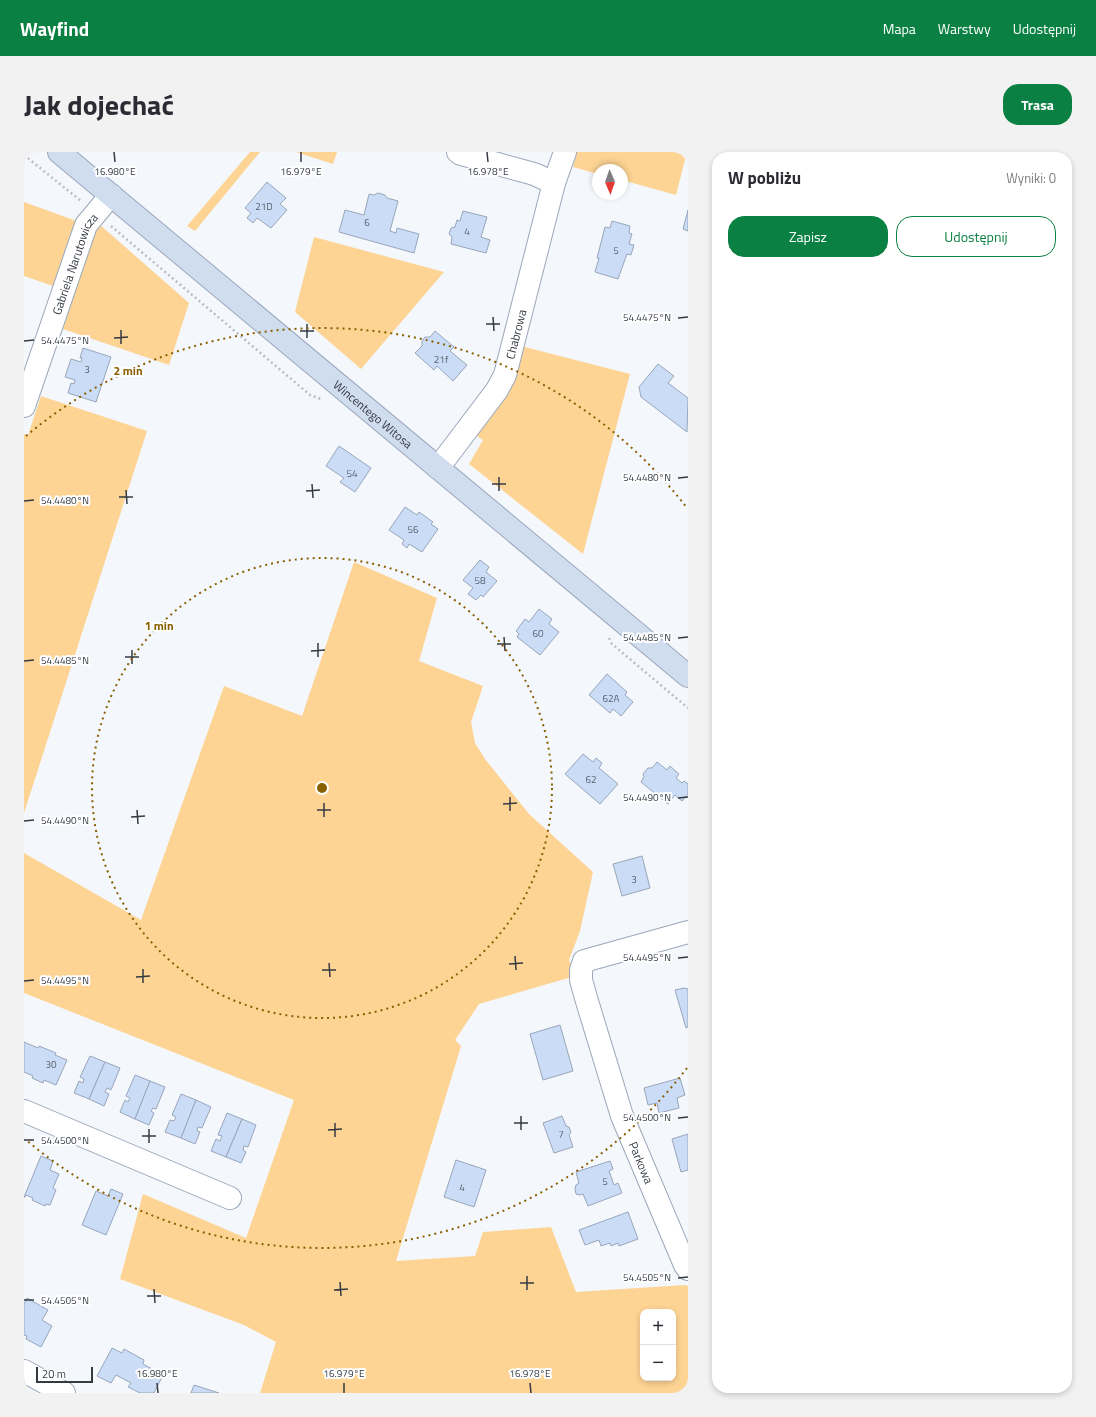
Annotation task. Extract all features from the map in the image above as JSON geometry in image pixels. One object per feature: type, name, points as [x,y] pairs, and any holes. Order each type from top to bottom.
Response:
[{"type":"street","name":"Wincentego Witosa","points":[[59,152],[688,676]]},
{"type":"street","points":[[458,152],[534,174],[554,183]]},
{"type":"street","name":"Chabrowa","points":[[438,468],[497,390],[506,375],[554,183],[565,152]]},
{"type":"street","name":"Gabriela Narutowicza","points":[[24,406],[86,225],[111,195]]},
{"type":"street","name":"Parkowa","points":[[688,932],[584,961],[581,980],[622,1116],[688,1269]]},
{"type":"street","points":[[24,1111],[230,1198]]},
{"type":"street","points":[[24,1371],[64,1393]]},
{"type":"shaded area","points":[[250,152],[260,152],[195,231],[187,226]]},
{"type":"shaded area","points":[[296,152],[337,152],[333,164]]},
{"type":"shaded area","points":[[577,152],[687,152],[676,195],[628,182],[628,164],[592,164],[592,172],[573,167]]},
{"type":"shaded area","points":[[24,202],[79,222],[72,229],[53,286],[24,276]]},
{"type":"shaded area","points":[[99,224],[189,303],[169,365],[63,329],[93,232]]},
{"type":"shaded area","points":[[314,237],[444,272],[361,369],[295,312]]},
{"type":"shaded area","points":[[521,346],[630,374],[583,554],[469,464],[483,440],[474,434]]},
{"type":"shaded area","points":[[41,396],[147,431],[24,813],[24,434],[28,435]]},
{"type":"shaded area","points":[[354,562],[437,598],[419,661],[483,686],[471,722],[475,743],[485,759],[529,814],[593,872],[580,931],[569,960],[575,976],[479,1004],[455,1040],[461,1046],[396,1261],[475,1256],[483,1232],[551,1227],[576,1292],[688,1286],[688,1393],[260,1393],[276,1342],[244,1325],[120,1279],[143,1194],[246,1238],[294,1100],[24,993],[24,853],[141,920],[224,686],[302,716]]},
{"type":"building","points":[[267,182],[286,198],[280,204],[287,210],[271,228],[257,218],[253,223],[247,218],[251,213],[245,208]]},
{"type":"building","points":[[378,193],[385,195],[387,198],[398,201],[390,231],[396,233],[397,228],[419,234],[414,253],[339,232],[345,210],[364,215],[369,194],[374,195]]},
{"type":"building","points":[[688,210],[688,231],[683,229]]},
{"type":"building","points":[[463,211],[487,217],[481,237],[490,240],[486,253],[451,244],[452,237],[449,234],[451,228],[455,227],[457,220],[460,221]]},
{"type":"building","points":[[612,221],[630,226],[629,233],[632,234],[629,244],[634,245],[631,255],[627,254],[618,279],[595,272],[605,227],[610,228]]},
{"type":"building","points":[[435,331],[454,347],[450,351],[467,365],[453,381],[437,366],[434,370],[415,353],[422,346],[422,341],[425,337],[430,337]]},
{"type":"building","points":[[83,348],[111,357],[96,402],[68,393],[71,383],[74,384],[75,380],[65,377],[71,359],[81,362],[82,358],[80,358]]},
{"type":"building","points":[[658,364],[674,376],[668,383],[688,398],[687,432],[641,397],[639,387]]},
{"type":"building","points":[[339,446],[371,468],[355,492],[340,482],[344,478],[326,466]]},
{"type":"building","points":[[405,507],[417,515],[419,512],[433,522],[431,524],[438,529],[422,552],[409,544],[407,548],[402,544],[404,540],[389,530]]},
{"type":"building","points":[[480,560],[489,567],[486,572],[497,581],[483,597],[481,595],[476,600],[468,594],[473,588],[463,580]]},
{"type":"building","points":[[539,609],[552,619],[549,624],[559,632],[540,655],[517,637],[519,634],[516,631],[525,619],[529,622]]},
{"type":"building","points":[[607,674],[627,692],[625,695],[633,702],[621,716],[613,709],[610,713],[589,695]]},
{"type":"building","points":[[583,754],[593,762],[596,758],[602,763],[599,768],[618,784],[600,804],[565,774]]},
{"type":"building","points":[[657,762],[667,770],[670,766],[679,774],[676,778],[682,783],[684,781],[688,784],[688,794],[682,801],[675,795],[668,804],[641,782],[644,777],[643,774],[648,768],[652,768]]},
{"type":"building","points":[[642,856],[650,888],[622,896],[613,864]]},
{"type":"building","points":[[684,988],[688,989],[688,1027],[686,1028],[675,990]]},
{"type":"building","points":[[560,1025],[573,1071],[543,1080],[530,1034]]},
{"type":"building","points":[[24,1042],[56,1053],[55,1055],[67,1060],[56,1085],[44,1080],[43,1083],[24,1072]]},
{"type":"building","points":[[90,1056],[105,1062],[89,1099],[74,1093],[79,1081],[83,1083],[84,1079],[80,1077]]},
{"type":"building","points":[[105,1062],[120,1068],[111,1090],[107,1088],[105,1092],[109,1094],[104,1106],[89,1099]]},
{"type":"building","points":[[135,1075],[150,1081],[135,1119],[120,1112],[125,1100],[128,1102],[130,1098],[126,1096]]},
{"type":"building","points":[[680,1078],[685,1095],[677,1098],[679,1108],[659,1113],[657,1103],[648,1105],[644,1088]]},
{"type":"building","points":[[150,1081],[165,1087],[156,1109],[153,1108],[151,1111],[154,1113],[149,1125],[135,1119]]},
{"type":"building","points":[[181,1094],[196,1100],[181,1138],[165,1132],[170,1120],[174,1121],[176,1117],[172,1115]]},
{"type":"building","points":[[196,1100],[211,1107],[202,1128],[198,1127],[197,1131],[200,1132],[195,1144],[181,1138]]},
{"type":"building","points":[[227,1113],[242,1119],[226,1157],[211,1151],[216,1139],[220,1141],[222,1136],[218,1135]]},
{"type":"building","points":[[562,1116],[566,1126],[569,1127],[571,1132],[569,1135],[573,1147],[554,1153],[543,1123]]},
{"type":"building","points":[[242,1119],[256,1125],[248,1147],[244,1146],[243,1150],[246,1152],[241,1163],[226,1157]]},
{"type":"building","points":[[688,1134],[688,1170],[681,1172],[672,1139]]},
{"type":"building","points":[[41,1156],[53,1161],[50,1170],[59,1174],[53,1188],[56,1190],[50,1205],[46,1204],[45,1206],[32,1200],[33,1198],[26,1195],[24,1197]]},
{"type":"building","points":[[456,1160],[486,1170],[474,1207],[444,1197]]},
{"type":"building","points":[[610,1161],[613,1169],[609,1171],[614,1185],[618,1183],[622,1193],[588,1206],[583,1194],[576,1194],[576,1185],[579,1183],[576,1172]]},
{"type":"building","points":[[111,1189],[123,1194],[106,1235],[82,1225],[96,1191],[108,1196]]},
{"type":"building","points":[[628,1212],[638,1239],[619,1246],[618,1243],[611,1246],[610,1243],[601,1246],[599,1240],[585,1245],[579,1230]]},
{"type":"building","points":[[27,1298],[48,1310],[42,1320],[52,1326],[41,1347],[26,1339],[27,1336],[24,1335],[24,1304]]},
{"type":"building","points":[[112,1348],[122,1353],[124,1349],[144,1360],[143,1364],[163,1375],[154,1393],[140,1393],[128,1387],[131,1383],[116,1375],[111,1383],[97,1376]]},
{"type":"building","points":[[194,1385],[219,1393],[191,1393]]}]
